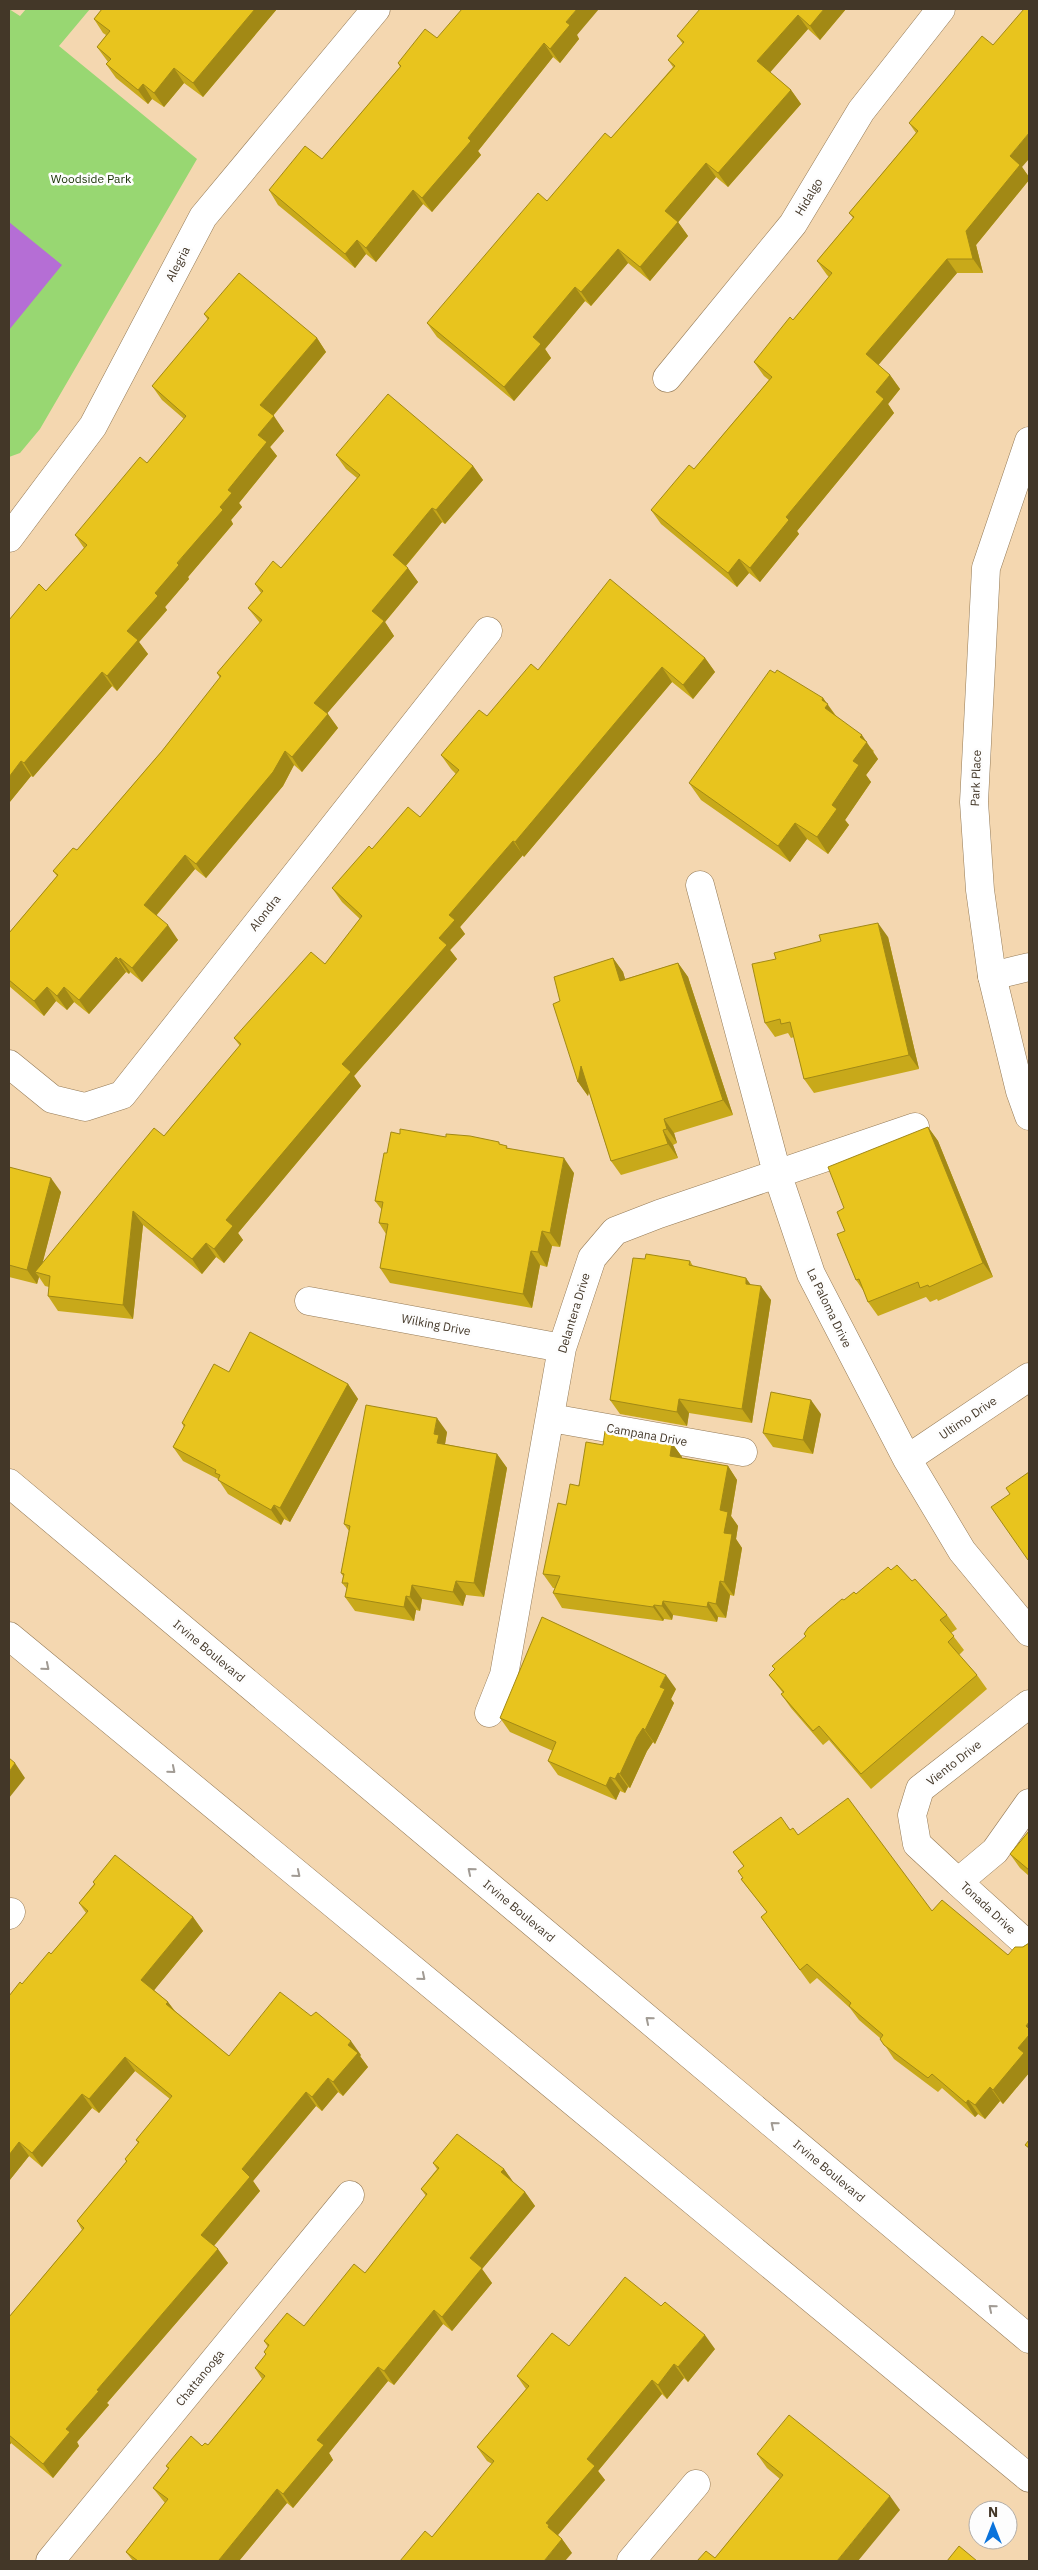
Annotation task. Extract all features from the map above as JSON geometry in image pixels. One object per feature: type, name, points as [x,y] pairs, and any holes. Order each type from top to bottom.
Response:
[{"type":"street","name":"Alegria","points":[[9,537],[93,426],[203,217],[376,9]]},
{"type":"street","name":"Hidalgo","points":[[667,378],[793,224],[861,111],[941,9]]},
{"type":"street","name":"Park Place","points":[[1029,441],[986,568],[974,802],[980,890],[992,976],[1020,1091],[1029,1116]]},
{"type":"street","name":"Alondra","points":[[9,1064],[52,1099],[85,1107],[122,1095],[488,631]]},
{"type":"street","name":"La Paloma Drive","points":[[700,885],[777,1173],[810,1274],[907,1459],[962,1551],[1029,1632]]},
{"type":"street","points":[[992,976],[1029,967]]},
{"type":"street","name":"Delantera Drive","points":[[489,1713],[504,1675],[562,1348],[592,1258],[615,1232],[777,1173],[915,1127]]},
{"type":"street","name":"Wilking Drive","points":[[309,1301],[562,1348]]},
{"type":"street","name":"Ultimo Drive","points":[[907,1459],[1029,1377]]},
{"type":"street","name":"Campana Drive","points":[[551,1418],[743,1452]]},
{"type":"street","name":"Irvine Boulevard","points":[[9,1483],[1029,2339]]},
{"type":"street","points":[[9,1636],[1029,2478]]},
{"type":"street","name":"Viento Drive","points":[[958,1882],[917,1844],[912,1815],[920,1789],[1029,1704]]},
{"type":"street","name":"Tonada Drive","points":[[1029,1803],[995,1851],[958,1882],[1029,1946]]},
{"type":"street","name":"Chattanooga","points":[[50,2561],[350,2195]]},
{"type":"street","points":[[631,2561],[696,2484]]},
{"type":"green space","name":"Woodside Park","points":[[9,9],[20,16],[26,9],[90,9],[59,46],[197,159],[40,429],[20,453],[9,457]]},
{"type":"shaded area","points":[[9,222],[62,265],[9,330]]},
{"type":"building","points":[[102,9],[255,9],[193,83],[174,68],[154,93],[143,84],[138,90],[106,64],[111,59],[97,47],[110,31],[94,19]]},
{"type":"building","points":[[462,9],[577,9],[566,22],[570,25],[550,49],[544,43],[468,138],[471,141],[422,198],[413,190],[366,248],[357,240],[345,254],[269,190],[305,146],[322,159],[401,66],[398,63],[425,29],[437,38]]},
{"type":"building","points":[[700,9],[824,9],[810,26],[798,15],[757,61],[791,90],[718,173],[706,163],[665,211],[678,222],[640,267],[618,249],[581,292],[575,287],[533,337],[541,344],[504,387],[427,323],[538,193],[547,201],[605,133],[611,138],[675,66],[668,60],[684,42],[677,36]]},
{"type":"building","points":[[1024,9],[1029,9],[1029,133],[1010,156],[1020,165],[966,231],[973,259],[947,259],[866,354],[890,375],[876,392],[884,399],[786,517],[789,520],[750,568],[739,559],[728,573],[651,510],[689,465],[694,469],[772,377],[754,362],[790,317],[793,320],[832,273],[817,261],[854,217],[849,213],[918,131],[909,123],[982,36],[993,45]]},
{"type":"building","points":[[239,273],[317,338],[260,405],[274,416],[258,435],[267,442],[228,490],[232,493],[220,507],[223,510],[177,563],[179,565],[155,593],[158,596],[127,631],[138,640],[107,676],[102,672],[24,763],[21,761],[9,777],[9,620],[39,584],[46,591],[87,545],[75,535],[140,457],[147,463],[186,416],[152,386],[209,318],[204,314]]},
{"type":"building","points":[[388,394],[473,466],[436,510],[432,508],[393,555],[408,568],[372,611],[384,621],[314,703],[328,714],[292,757],[285,751],[273,772],[196,864],[185,855],[144,905],[168,925],[132,968],[116,957],[79,1000],[64,987],[57,996],[47,987],[34,1001],[9,980],[9,933],[58,875],[53,871],[73,848],[77,850],[162,751],[221,676],[217,673],[262,620],[248,608],[263,591],[255,584],[273,561],[281,568],[360,475],[336,455]]},
{"type":"building","points":[[610,579],[705,658],[683,685],[662,667],[515,842],[513,841],[449,915],[455,920],[439,938],[447,945],[342,1064],[351,1072],[226,1220],[233,1226],[214,1249],[206,1243],[192,1259],[133,1211],[123,1305],[48,1296],[50,1276],[35,1272],[154,1128],[164,1136],[241,1044],[234,1038],[311,952],[325,964],[362,916],[332,888],[369,846],[372,849],[408,807],[420,817],[459,770],[441,755],[479,710],[487,716],[531,664],[538,670]]},
{"type":"building","points":[[770,670],[775,673],[777,670],[823,698],[822,700],[828,704],[825,708],[862,735],[860,737],[867,742],[853,761],[859,765],[832,805],[837,809],[817,837],[795,823],[778,846],[689,783]]},
{"type":"building","points":[[878,923],[909,1055],[804,1079],[790,1022],[781,1024],[780,1019],[765,1023],[752,964],[776,959],[774,953],[821,941],[819,935]]},
{"type":"building","points":[[613,958],[620,981],[678,963],[723,1100],[664,1119],[667,1129],[663,1130],[668,1144],[611,1161],[581,1066],[578,1082],[553,1004],[560,1001],[554,977]]},
{"type":"building","points":[[928,1127],[983,1263],[929,1287],[928,1285],[920,1288],[918,1282],[868,1302],[859,1279],[856,1280],[837,1234],[845,1231],[837,1212],[844,1208],[828,1167]]},
{"type":"building","points":[[400,1129],[446,1137],[446,1134],[470,1136],[499,1142],[499,1144],[507,1146],[506,1148],[564,1158],[550,1233],[542,1231],[538,1252],[531,1251],[523,1294],[380,1268],[388,1224],[379,1223],[383,1202],[375,1201],[384,1153],[387,1153],[391,1132],[400,1134]]},
{"type":"building","points":[[9,1167],[51,1178],[27,1270],[9,1265]]},
{"type":"building","points":[[646,1254],[690,1261],[689,1265],[746,1278],[746,1284],[761,1286],[742,1409],[679,1399],[677,1412],[610,1400],[633,1258],[645,1259]]},
{"type":"building","points":[[250,1332],[348,1384],[280,1508],[274,1505],[271,1510],[218,1480],[220,1475],[215,1473],[216,1470],[173,1447],[185,1425],[182,1423],[214,1364],[229,1372]]},
{"type":"building","points":[[771,1392],[811,1400],[803,1440],[763,1433]]},
{"type":"building","points":[[366,1405],[437,1418],[434,1434],[439,1435],[437,1443],[497,1454],[474,1583],[456,1581],[453,1592],[412,1585],[410,1597],[406,1596],[404,1607],[345,1597],[348,1583],[342,1583],[344,1574],[341,1573],[350,1526],[344,1524]]},
{"type":"building","points":[[605,1431],[672,1443],[670,1456],[728,1466],[720,1510],[728,1512],[724,1533],[732,1534],[724,1582],[720,1581],[716,1604],[708,1602],[707,1607],[663,1601],[662,1606],[654,1605],[653,1607],[553,1593],[560,1576],[543,1574],[558,1503],[566,1505],[570,1484],[579,1486],[586,1442],[603,1445]]},
{"type":"building","points":[[1029,1472],[1028,1560],[991,1507],[1010,1494],[1006,1488]]},
{"type":"building","points":[[897,1565],[912,1581],[915,1579],[947,1615],[940,1620],[954,1636],[948,1642],[977,1675],[861,1774],[819,1726],[813,1731],[781,1694],[784,1692],[769,1675],[775,1669],[772,1666],[806,1636],[804,1634],[808,1628],[842,1599],[844,1600],[854,1592],[856,1594],[888,1567],[891,1570]]},
{"type":"building","points":[[542,1617],[666,1675],[660,1687],[665,1689],[645,1730],[643,1728],[637,1737],[620,1774],[618,1773],[615,1779],[610,1777],[606,1786],[548,1761],[556,1742],[500,1718]]},
{"type":"building","points":[[9,1758],[15,1763],[9,1772]]},
{"type":"building","points":[[848,1798],[932,1911],[942,1900],[1008,1955],[1015,1947],[1023,1947],[1029,1943],[1029,2022],[1026,2026],[1029,2029],[1029,2035],[1018,2048],[1024,2053],[993,2090],[990,2087],[975,2105],[968,2100],[966,2103],[932,2074],[928,2078],[884,2045],[880,2039],[883,2035],[849,2006],[851,2003],[807,1964],[800,1970],[761,1917],[767,1912],[741,1879],[743,1878],[738,1871],[744,1866],[733,1852],[781,1817],[790,1830],[793,1828],[798,1835]]},
{"type":"building","points":[[1029,1831],[1029,1870],[1010,1854]]},
{"type":"building","points":[[115,1855],[193,1917],[141,1980],[168,2002],[166,2004],[229,2056],[280,1992],[311,2016],[316,2012],[351,2041],[348,2045],[358,2053],[333,2082],[328,2078],[312,2097],[306,2092],[242,2169],[250,2177],[201,2235],[218,2249],[97,2390],[99,2391],[66,2429],[70,2432],[43,2464],[9,2435],[9,2317],[84,2228],[77,2221],[127,2161],[125,2159],[139,2142],[136,2140],[172,2096],[125,2057],[89,2099],[82,2094],[32,2153],[19,2142],[9,2155],[9,1996],[20,1982],[22,1984],[49,1952],[51,1954],[88,1911],[79,1903]]},
{"type":"building","points":[[457,2134],[504,2169],[501,2172],[525,2192],[470,2258],[482,2268],[442,2317],[434,2310],[384,2371],[378,2367],[317,2440],[324,2445],[283,2494],[277,2489],[220,2561],[138,2561],[126,2552],[168,2499],[153,2488],[169,2468],[166,2466],[191,2436],[202,2446],[205,2443],[208,2445],[265,2376],[255,2368],[266,2354],[264,2352],[269,2345],[264,2341],[287,2313],[304,2326],[354,2264],[365,2273],[427,2194],[421,2189],[439,2168],[433,2163]]},
{"type":"building","points":[[1029,2140],[1029,2148],[1025,2145]]},
{"type":"building","points":[[625,2277],[661,2306],[665,2302],[705,2335],[678,2367],[674,2364],[658,2385],[652,2380],[587,2459],[595,2466],[546,2523],[562,2539],[544,2561],[400,2561],[425,2531],[432,2537],[494,2461],[477,2447],[529,2386],[517,2376],[552,2333],[569,2346]]},
{"type":"building","points":[[789,2415],[890,2496],[837,2561],[697,2561],[706,2551],[715,2558],[783,2475],[757,2454]]},
{"type":"building","points":[[959,2546],[977,2561],[947,2561]]}]
